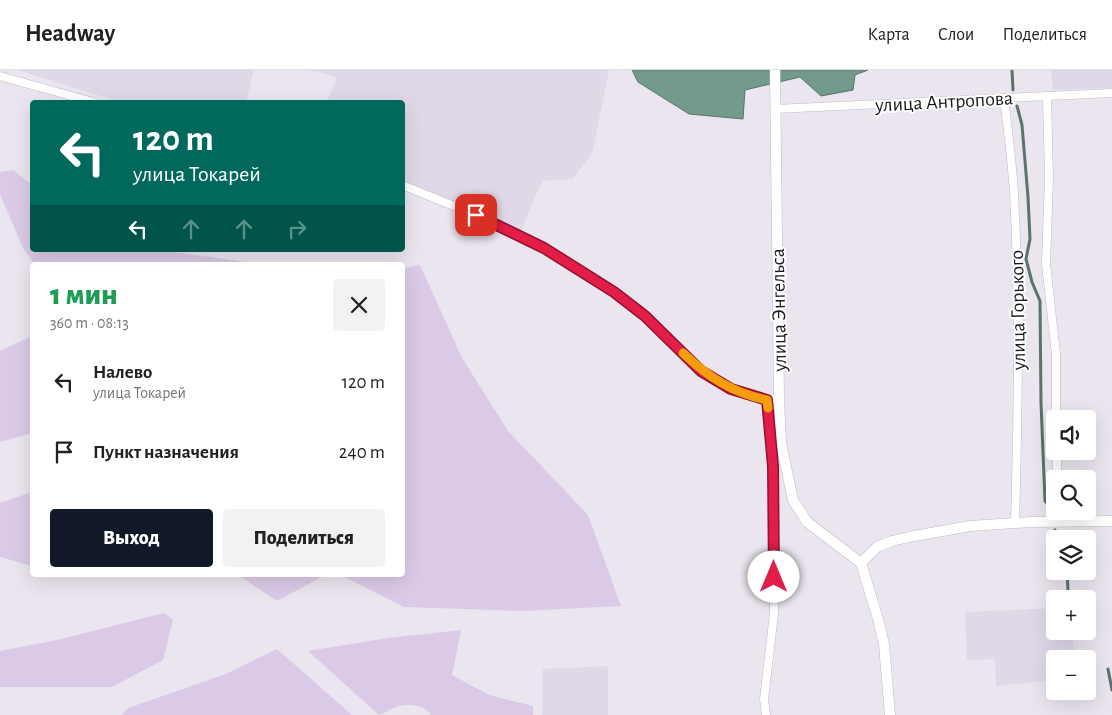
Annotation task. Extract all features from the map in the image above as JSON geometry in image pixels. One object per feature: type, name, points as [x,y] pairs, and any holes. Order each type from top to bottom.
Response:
[{"type":"street","name":"улица Энгельса","points":[[775,70],[781,443],[793,500],[807,522],[861,563]]},
{"type":"street","points":[[0,76],[86,100]]},
{"type":"street","name":"улица Антропова","points":[[775,109],[1112,94]]},
{"type":"street","name":"улица Горького","points":[[1047,97],[1049,178],[1046,264],[1056,354],[1056,410]]},
{"type":"street","name":"улица Горького","points":[[1004,98],[1014,192],[1019,392],[1015,523]]},
{"type":"street","points":[[405,186],[476,215],[544,248],[622,298],[645,316],[701,371],[731,389],[767,400],[779,399]]},
{"type":"street","points":[[766,715],[764,699],[774,614],[773,466],[767,400]]},
{"type":"street","points":[[890,715],[884,644],[861,563],[877,547],[908,536],[970,526],[1015,523],[1046,518]]},
{"type":"street","points":[[1096,520],[1112,521]]},
{"type":"shaded area","points":[[18,70],[254,70],[246,100],[114,100]]},
{"type":"shaded area","points":[[308,70],[609,70],[592,154],[572,179],[542,181],[521,231],[405,186],[405,100],[328,100],[337,77]]},
{"type":"shaded area","points":[[632,70],[868,70],[855,75],[853,90],[821,96],[800,77],[745,90],[743,119],[689,114],[638,82]]},
{"type":"shaded area","points":[[1051,70],[1112,70],[1112,88],[1053,90]]},
{"type":"shaded area","points":[[13,170],[30,183],[30,252],[174,252],[246,262],[33,262],[23,248],[0,194],[0,172]]},
{"type":"shaded area","points":[[420,265],[462,358],[508,431],[588,515],[621,606],[521,611],[404,607],[345,577],[405,577],[405,268]]},
{"type":"shaded area","points":[[30,337],[30,434],[0,442],[0,351]]},
{"type":"shaded area","points":[[30,493],[30,565],[0,557],[0,503]]},
{"type":"shaded area","points":[[241,577],[321,577],[277,601]]},
{"type":"shaded area","points":[[1046,608],[1046,640],[1073,640],[1074,650],[1046,650],[1046,681],[996,686],[995,659],[967,660],[965,612]]},
{"type":"shaded area","points":[[164,613],[173,620],[163,660],[112,687],[0,687],[0,651],[57,640]]},
{"type":"shaded area","points":[[461,630],[452,675],[489,695],[533,706],[533,715],[431,715],[420,706],[404,705],[379,715],[308,651],[388,638]]},
{"type":"shaded area","points":[[277,649],[352,715],[122,715],[128,708],[226,674]]},
{"type":"shaded area","points":[[608,666],[608,715],[542,715],[543,669]]},
{"type":"waterway","points":[[1012,70],[1013,90]]},
{"type":"waterway","points":[[1017,106],[1022,125],[1028,197],[1030,239],[1026,259],[1032,282],[1040,301],[1041,403],[1046,502]]},
{"type":"waterway","points":[[1067,580],[1068,590]]},
{"type":"waterway","points":[[1108,669],[1112,690]]},
{"type":"slow traffic","points":[[683,353],[701,371],[731,389],[767,400],[768,408]]},
{"type":"route","points":[[476,215],[544,248],[614,292],[645,316],[701,371],[731,389],[767,400],[773,466],[774,577]]}]
